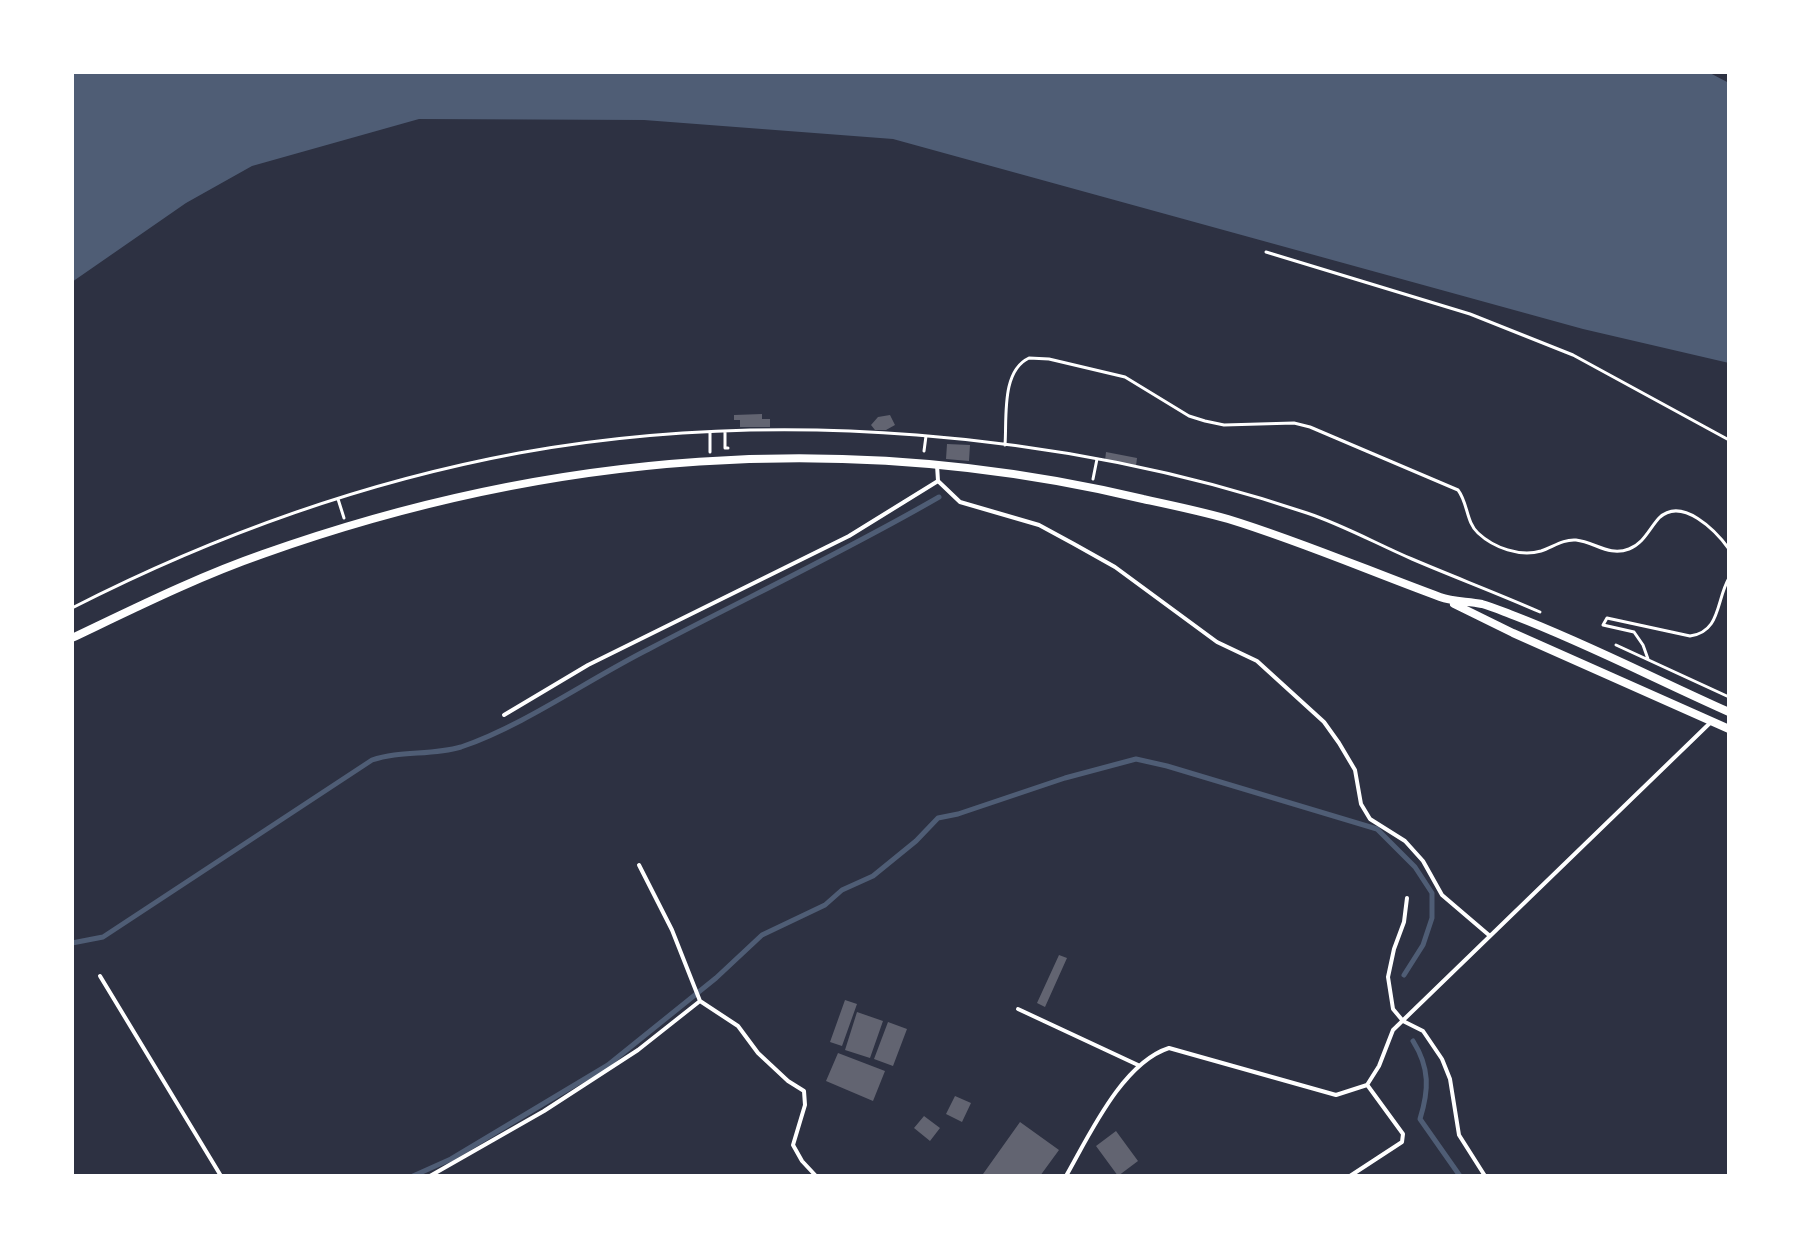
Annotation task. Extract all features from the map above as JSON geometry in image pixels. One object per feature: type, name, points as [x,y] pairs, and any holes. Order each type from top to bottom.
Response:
[{"type":"street","points":[[72,638],[170,591],[259,555],[417,506],[518,483],[612,469],[710,460],[803,457],[923,463],[1035,475],[1091,486],[1224,518],[1316,548],[1446,600],[1729,729]]},
{"type":"street","points":[[1446,600],[1482,604],[1516,617],[1606,654],[1729,712]]},
{"type":"lane","points":[[937,464],[938,481],[960,502],[1039,525],[1115,567],[1217,642],[1257,661],[1324,722],[1355,770],[1361,804],[1370,819],[1405,841],[1423,861],[1442,895],[1490,936]]},
{"type":"lane","points":[[504,715],[588,665],[849,536],[938,481]]},
{"type":"lane","points":[[1698,715],[1709,705],[1729,712]]},
{"type":"lane","points":[[1066,1176],[1095,1124],[1138,1065],[1169,1048],[1336,1095],[1367,1085],[1379,1066],[1393,1030],[1712,721]]},
{"type":"lane","points":[[639,865],[672,930],[700,1001],[738,1026],[758,1053],[788,1081],[804,1091],[805,1105],[793,1145],[816,1176]]},
{"type":"lane","points":[[1407,898],[1404,922],[1388,977],[1393,1009],[1403,1021],[1423,1031],[1442,1059],[1450,1079],[1459,1135],[1485,1176]]},
{"type":"lane","points":[[100,976],[221,1176]]},
{"type":"lane","points":[[430,1176],[533,1118],[638,1050],[700,1001]]},
{"type":"lane","points":[[1018,1009],[1138,1065]]},
{"type":"lane","points":[[1350,1176],[1402,1142],[1403,1134],[1367,1085]]},
{"type":"path","points":[[1266,252],[1470,314],[1573,355],[1729,440]]},
{"type":"path","points":[[1005,445],[1010,385],[1015,369],[1029,358],[1049,359],[1125,377],[1189,416],[1205,421],[1224,425],[1294,423],[1374,452],[1458,490],[1464,497],[1472,526],[1479,535],[1503,549],[1540,551],[1574,540],[1614,552],[1631,548],[1645,537],[1660,517],[1674,512],[1691,513],[1729,549]]},
{"type":"path","points":[[710,432],[710,460]]},
{"type":"path","points":[[725,432],[725,448],[741,448],[741,459]]},
{"type":"path","points":[[923,463],[926,436]]},
{"type":"path","points":[[1091,486],[1097,459]]},
{"type":"path","points":[[338,499],[346,526]]},
{"type":"path","points":[[1648,659],[1634,632],[1603,625],[1607,618],[1690,636],[1703,634],[1712,626],[1729,578]]},
{"type":"water","points":[[72,72],[1708,72],[1729,83],[1729,363],[1583,329],[893,139],[644,120],[419,119],[252,166],[186,203],[72,282]]},
{"type":"building","points":[[762,414],[762,419],[770,419],[770,427],[740,427],[740,420],[734,420],[734,415]]},
{"type":"building","points":[[890,415],[895,425],[886,430],[875,430],[871,425],[878,417]]},
{"type":"building","points":[[947,444],[970,445],[969,461],[946,459]]},
{"type":"building","points":[[1106,452],[1137,458],[1136,466],[1105,461]]},
{"type":"building","points":[[1059,955],[1067,958],[1045,1007],[1037,1003]]},
{"type":"building","points":[[845,1000],[857,1004],[842,1046],[830,1042]]},
{"type":"building","points":[[857,1012],[883,1021],[870,1058],[845,1050]]},
{"type":"building","points":[[888,1022],[907,1029],[893,1066],[874,1059]]},
{"type":"building","points":[[838,1053],[885,1071],[873,1101],[826,1081]]},
{"type":"building","points":[[955,1096],[971,1103],[962,1122],[946,1114]]},
{"type":"building","points":[[924,1116],[940,1128],[930,1141],[914,1128]]},
{"type":"building","points":[[1020,1122],[1059,1150],[1040,1176],[983,1174]]},
{"type":"building","points":[[1116,1131],[1138,1161],[1118,1176],[1096,1146]]},
{"type":"waterway","points":[[72,943],[103,937],[372,760],[461,747],[508,727],[626,661],[939,497]]},
{"type":"waterway","points":[[413,1176],[451,1159],[608,1065],[716,978],[762,935],[825,905],[842,890],[873,876],[916,841],[938,818],[1136,759],[1377,829],[1415,867],[1432,893],[1432,918],[1423,945],[1404,975]]},
{"type":"waterway","points":[[1413,1041],[1423,1060],[1426,1079],[1420,1119],[1460,1176]]}]
